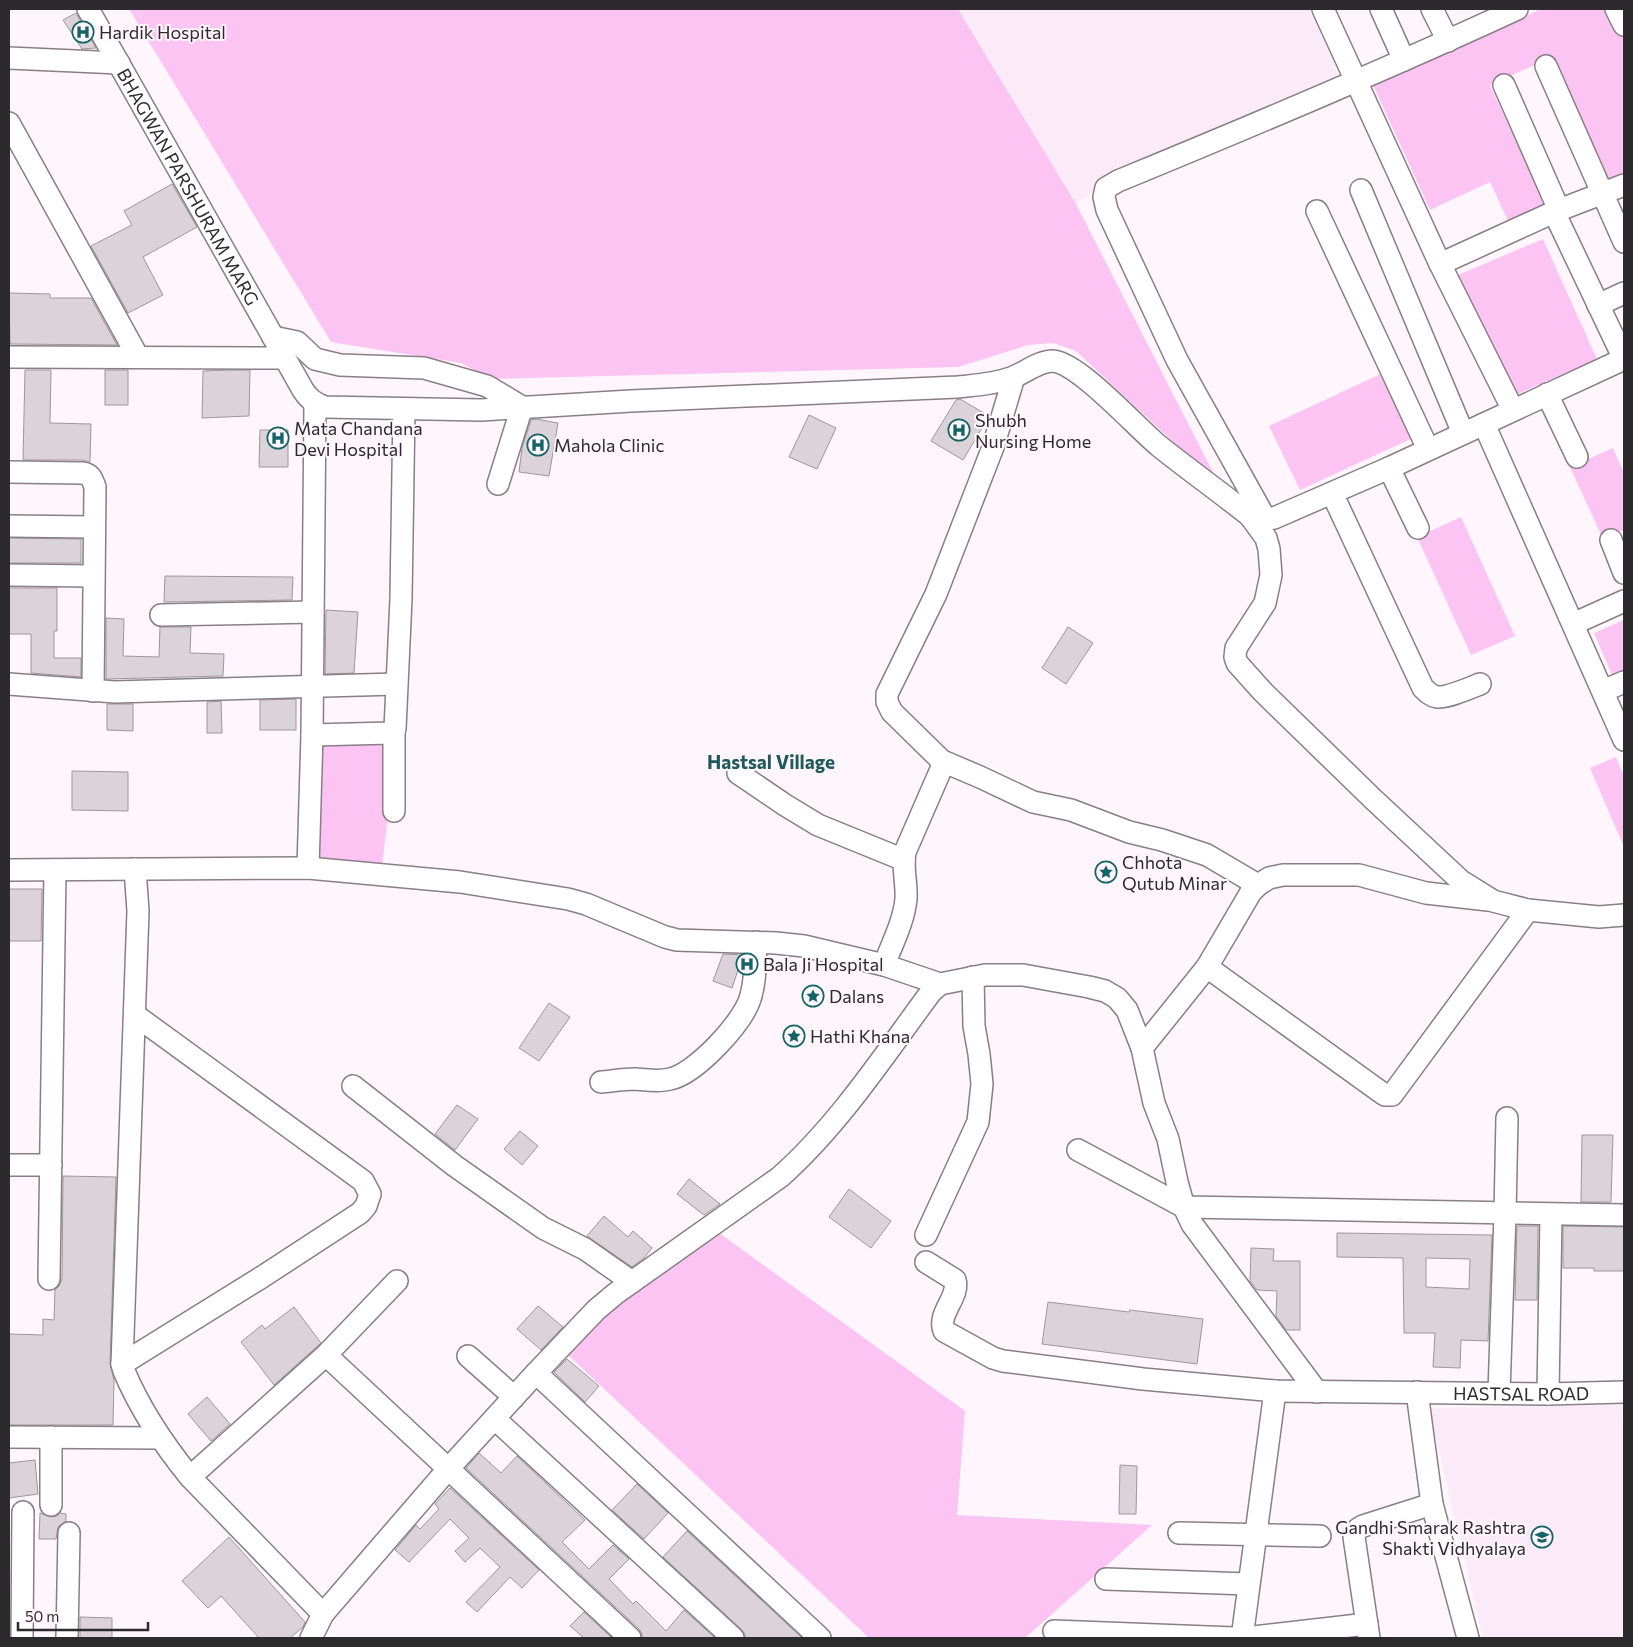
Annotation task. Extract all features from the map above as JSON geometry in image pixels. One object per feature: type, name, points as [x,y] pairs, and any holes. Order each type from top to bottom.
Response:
[{"type":"street","name":"BHAGWAN PARSHURAM MARG","points":[[88,9],[302,390],[315,404]]},
{"type":"street","points":[[1323,9],[1440,264],[1513,410]]},
{"type":"street","points":[[1381,9],[1404,60]]},
{"type":"street","points":[[1432,9],[1448,41]]},
{"type":"street","points":[[1493,901],[1462,880],[1381,806],[1263,692],[1237,663],[1234,657],[1236,648],[1265,603],[1271,575],[1266,538],[1258,518],[1176,360],[1108,210],[1104,193],[1110,185],[1118,181],[1270,119],[1448,41],[1482,16],[1516,9]]},
{"type":"street","points":[[1616,9],[1624,25]]},
{"type":"street","points":[[9,58],[119,63]]},
{"type":"street","points":[[1546,66],[1624,242]]},
{"type":"street","points":[[308,868],[312,735],[315,404],[336,408],[481,410],[631,401],[958,387],[997,382],[1014,377],[1045,362],[1062,363],[1100,391],[1158,445],[1258,518],[1274,518],[1389,468],[1624,359],[1556,211],[1504,85]]},
{"type":"street","points":[[9,123],[138,357]]},
{"type":"street","points":[[1440,264],[1556,211],[1624,185]]},
{"type":"street","points":[[1361,190],[1463,433]]},
{"type":"street","points":[[1317,211],[1428,449]]},
{"type":"street","points":[[1598,305],[1624,293]]},
{"type":"street","points":[[273,337],[297,342],[315,359],[332,363],[424,368],[487,386],[522,407]]},
{"type":"street","points":[[9,357],[284,358]]},
{"type":"street","points":[[1014,377],[993,447],[926,616],[887,694],[887,702],[892,712],[940,760],[1033,802],[1071,810],[1129,832],[1162,840],[1207,855],[1258,884]]},
{"type":"street","points":[[1547,394],[1577,457]]},
{"type":"street","points":[[498,484],[522,407]]},
{"type":"street","points":[[394,811],[394,731],[402,598],[404,409]]},
{"type":"street","points":[[1484,424],[1624,740]]},
{"type":"street","points":[[1389,468],[1418,528]]},
{"type":"street","points":[[9,472],[87,474],[93,480],[95,487],[93,691]]},
{"type":"street","points":[[1332,493],[1423,688],[1438,697],[1480,684]]},
{"type":"street","points":[[9,526],[94,526]]},
{"type":"street","points":[[1610,540],[1624,573]]},
{"type":"street","points":[[9,574],[93,576]]},
{"type":"street","points":[[1573,624],[1624,601]]},
{"type":"street","points":[[161,615],[313,612]]},
{"type":"street","points":[[1603,692],[1624,682]]},
{"type":"street","points":[[9,684],[115,692],[396,684]]},
{"type":"street","points":[[312,735],[391,733],[394,731]]},
{"type":"street","points":[[884,965],[904,910],[906,887],[904,860],[909,843],[941,770],[942,764],[940,760]]},
{"type":"street","points":[[738,773],[818,825],[904,860]]},
{"type":"street","points":[[9,870],[308,868],[460,882],[544,895],[586,904],[665,937],[689,941],[776,943],[821,949],[884,965],[940,984]]},
{"type":"street","points":[[135,869],[138,911],[136,1015],[122,1364],[128,1382],[160,1438],[190,1477],[323,1614]]},
{"type":"street","points":[[49,1279],[55,870]]},
{"type":"street","points":[[1142,1048],[1207,967],[1220,948],[1251,892],[1258,884],[1269,878],[1283,875],[1359,875],[1426,892],[1493,901],[1528,910],[1599,917],[1624,915]]},
{"type":"street","points":[[1207,967],[1382,1093],[1392,1095],[1528,910]]},
{"type":"street","points":[[601,1082],[626,1079],[671,1079],[685,1074],[698,1064],[724,1038],[744,1013],[749,1002],[754,978],[756,942]]},
{"type":"street","points":[[311,1638],[323,1614],[449,1468],[596,1310],[615,1294],[780,1176],[800,1159],[825,1132],[931,992],[940,984],[985,975],[1023,976],[1106,991],[1117,998],[1127,1010],[1142,1048],[1154,1103],[1168,1139],[1176,1182],[1192,1224],[1317,1392]]},
{"type":"street","points":[[926,1235],[978,1122],[982,1084],[974,1026],[973,977]]},
{"type":"street","points":[[122,1364],[262,1277],[360,1213],[366,1206],[370,1194],[364,1181],[136,1015]]},
{"type":"street","points":[[353,1086],[455,1166],[535,1223],[585,1249],[632,1282]]},
{"type":"street","points":[[1499,1393],[1507,1118]]},
{"type":"street","points":[[1078,1150],[1184,1207],[1624,1215]]},
{"type":"street","points":[[9,1165],[51,1165]]},
{"type":"street","points":[[1548,1394],[1551,1214]]},
{"type":"street","name":"HASTSAL ROAD","points":[[926,1262],[956,1282],[942,1323],[944,1331],[993,1358],[1003,1361],[1143,1379],[1275,1391],[1548,1394],[1624,1392]]},
{"type":"street","points":[[190,1477],[326,1355],[397,1281]]},
{"type":"street","points":[[326,1355],[630,1638]]},
{"type":"street","points":[[468,1356],[514,1397]]},
{"type":"street","points":[[536,1373],[820,1638]]},
{"type":"street","points":[[1275,1391],[1248,1584],[1243,1638],[1368,1631],[1354,1532],[1363,1526],[1432,1504]]},
{"type":"street","points":[[1417,1392],[1432,1504],[1468,1638]]},
{"type":"street","points":[[495,1419],[733,1638]]},
{"type":"street","points":[[9,1437],[160,1438]]},
{"type":"street","points":[[51,1437],[51,1506]]},
{"type":"street","points":[[22,1638],[23,1512]]},
{"type":"street","points":[[67,1638],[70,1533]]},
{"type":"street","points":[[1179,1533],[1320,1536]]},
{"type":"street","points":[[1106,1580],[1248,1584]]},
{"type":"street","points":[[1054,1630],[1234,1638]]},
{"type":"shaded area","points":[[129,9],[958,9],[1076,204],[1220,486],[1076,351],[1053,343],[1028,345],[958,367],[491,379],[461,363],[331,342]]},
{"type":"shaded area","points":[[958,9],[1309,9],[1341,80],[1104,184],[1076,204]]},
{"type":"shaded area","points":[[1541,9],[1612,9],[1624,36],[1624,174],[1605,182],[1548,59],[1490,85],[1547,209],[1510,225],[1490,182],[1430,210],[1373,85]]},
{"type":"shaded area","points":[[1543,239],[1597,359],[1513,396],[1458,275]]},
{"type":"shaded area","points":[[1387,371],[1417,436],[1300,490],[1269,426]]},
{"type":"shaded area","points":[[1613,448],[1624,473],[1624,530],[1603,539],[1570,467]]},
{"type":"shaded area","points":[[1461,517],[1515,636],[1471,655],[1417,537]]},
{"type":"shaded area","points":[[1624,620],[1624,687],[1618,689],[1594,633]]},
{"type":"shaded area","points":[[316,737],[391,737],[392,782],[382,866],[310,864]]},
{"type":"shaded area","points":[[1616,757],[1624,777],[1624,847],[1590,768]]},
{"type":"shaded area","points":[[715,1230],[965,1411],[957,1515],[1152,1525],[1025,1638],[869,1638],[566,1353],[607,1302]]},
{"type":"shaded area","name":"Gandhi Smarak Rashtra Shakti Vidhyalaya","points":[[1621,1405],[1624,1436],[1624,1638],[1483,1638],[1429,1408]]},
{"type":"building","points":[[76,13],[96,48],[82,49],[63,20]]},
{"type":"building","points":[[172,184],[197,227],[143,257],[163,295],[128,313],[91,246],[132,225],[124,211]]},
{"type":"building","points":[[9,293],[50,294],[50,298],[91,298],[117,345],[10,344]]},
{"type":"building","points":[[25,370],[51,370],[50,423],[91,424],[90,462],[82,460],[23,460]]},
{"type":"building","points":[[105,370],[128,370],[128,405],[105,405]]},
{"type":"building","points":[[250,370],[249,416],[202,418],[203,371]]},
{"type":"building","points":[[960,399],[989,416],[963,460],[931,441],[956,400]]},
{"type":"building","points":[[809,415],[836,428],[817,469],[789,457]]},
{"type":"building","points":[[536,419],[558,423],[549,476],[519,472],[522,448],[531,420]]},
{"type":"building","points":[[260,430],[288,430],[288,467],[259,467]]},
{"type":"building","points":[[9,538],[81,539],[81,563],[9,563]]},
{"type":"building","points":[[165,576],[293,577],[292,600],[164,602]]},
{"type":"building","points":[[9,588],[57,588],[57,631],[54,631],[54,658],[81,658],[81,677],[31,673],[31,634],[9,634]]},
{"type":"building","points":[[326,610],[358,612],[354,673],[325,674]]},
{"type":"building","points":[[106,618],[124,619],[123,656],[159,657],[160,627],[191,627],[190,653],[224,654],[223,676],[106,679]]},
{"type":"building","points":[[1068,627],[1093,643],[1066,684],[1042,668]]},
{"type":"building","points":[[296,699],[296,730],[260,730],[260,700]]},
{"type":"building","points":[[221,701],[222,733],[207,733],[207,702]]},
{"type":"building","points":[[107,704],[133,704],[133,731],[107,730]]},
{"type":"building","points":[[72,771],[128,772],[128,811],[72,810]]},
{"type":"building","points":[[9,889],[42,889],[41,941],[9,941]]},
{"type":"building","points":[[723,954],[743,955],[732,988],[713,981]]},
{"type":"building","points":[[549,1003],[570,1017],[539,1061],[519,1048]]},
{"type":"building","points":[[457,1105],[478,1119],[455,1150],[435,1134]]},
{"type":"building","points":[[520,1131],[538,1146],[522,1165],[504,1149]]},
{"type":"building","points":[[1582,1135],[1613,1135],[1611,1202],[1581,1202]]},
{"type":"building","points":[[63,1176],[116,1177],[110,1364],[114,1380],[113,1425],[9,1425],[9,1334],[43,1335],[43,1319],[54,1320],[55,1290],[62,1279]]},
{"type":"building","points":[[689,1179],[720,1204],[704,1215],[677,1194]]},
{"type":"building","points":[[849,1189],[891,1221],[871,1248],[829,1217]]},
{"type":"building","points":[[604,1216],[628,1237],[633,1231],[652,1248],[643,1259],[632,1267],[587,1236]]},
{"type":"building","points":[[1517,1226],[1538,1226],[1537,1300],[1515,1300]]},
{"type":"building","points":[[1563,1226],[1624,1227],[1624,1271],[1594,1271],[1594,1268],[1563,1268]]},
{"type":"building","points":[[1337,1233],[1492,1235],[1488,1341],[1461,1340],[1460,1368],[1433,1367],[1435,1333],[1404,1333],[1403,1258],[1337,1257]],"holes":[[[1426,1258],[1470,1259],[1469,1289],[1426,1287]]]},
{"type":"building","points":[[1251,1248],[1274,1249],[1273,1261],[1300,1261],[1300,1330],[1286,1330],[1276,1316],[1277,1291],[1257,1290],[1250,1281]]},
{"type":"building","points":[[1048,1302],[1203,1319],[1197,1364],[1042,1344]]},
{"type":"building","points":[[538,1306],[563,1327],[541,1350],[517,1329]]},
{"type":"building","points":[[294,1307],[321,1343],[274,1385],[241,1342],[262,1325],[265,1329]]},
{"type":"building","points":[[567,1359],[599,1386],[585,1402],[554,1372]]},
{"type":"building","points":[[207,1397],[230,1424],[211,1441],[188,1414]]},
{"type":"building","points":[[479,1453],[501,1473],[517,1456],[585,1520],[562,1542],[589,1569],[613,1545],[629,1559],[609,1579],[633,1604],[636,1601],[666,1631],[684,1610],[715,1638],[642,1638],[639,1629],[466,1468]]},
{"type":"building","points":[[35,1460],[38,1494],[9,1498],[9,1463]]},
{"type":"building","points":[[1120,1465],[1137,1466],[1136,1514],[1119,1514]]},
{"type":"building","points":[[637,1484],[668,1513],[644,1539],[612,1510]]},
{"type":"building","points":[[450,1488],[539,1570],[522,1588],[510,1577],[477,1612],[466,1602],[500,1567],[480,1548],[465,1562],[455,1551],[469,1538],[450,1519],[409,1562],[395,1550],[416,1525],[420,1529],[439,1509],[435,1504]]},
{"type":"building","points":[[40,1513],[51,1517],[57,1516],[60,1513],[66,1514],[66,1521],[58,1527],[56,1539],[39,1539]]},
{"type":"building","points":[[687,1531],[802,1638],[745,1638],[745,1634],[741,1629],[663,1557]]},
{"type":"building","points":[[229,1537],[305,1622],[303,1627],[290,1638],[259,1638],[221,1596],[208,1608],[182,1581]]},
{"type":"building","points":[[584,1612],[612,1638],[584,1638],[570,1626]]},
{"type":"building","points":[[80,1617],[112,1618],[112,1638],[80,1638]]},
{"type":"place","name":"Hardik Hospital","points":[[83,32]]},
{"type":"place","name":"Shubh Nursing Home","points":[[959,430]]},
{"type":"place","name":"Mata Chandana Devi Hospital","points":[[278,438]]},
{"type":"place","name":"Mahola Clinic","points":[[538,445]]},
{"type":"place","name":"Chhota Qutub Minar","points":[[1106,872]]},
{"type":"place","name":"Bala Ji Hospital","points":[[747,964]]},
{"type":"place","name":"Dalans","points":[[813,996]]},
{"type":"place","name":"Hathi Khana","points":[[794,1036]]},
{"type":"place","name":"Gandhi Smarak Rashtra Shakti Vidhyalaya","points":[[1542,1537]]},
{"type":"district","name":"Hastsal Village","points":[[771,761]]}]
